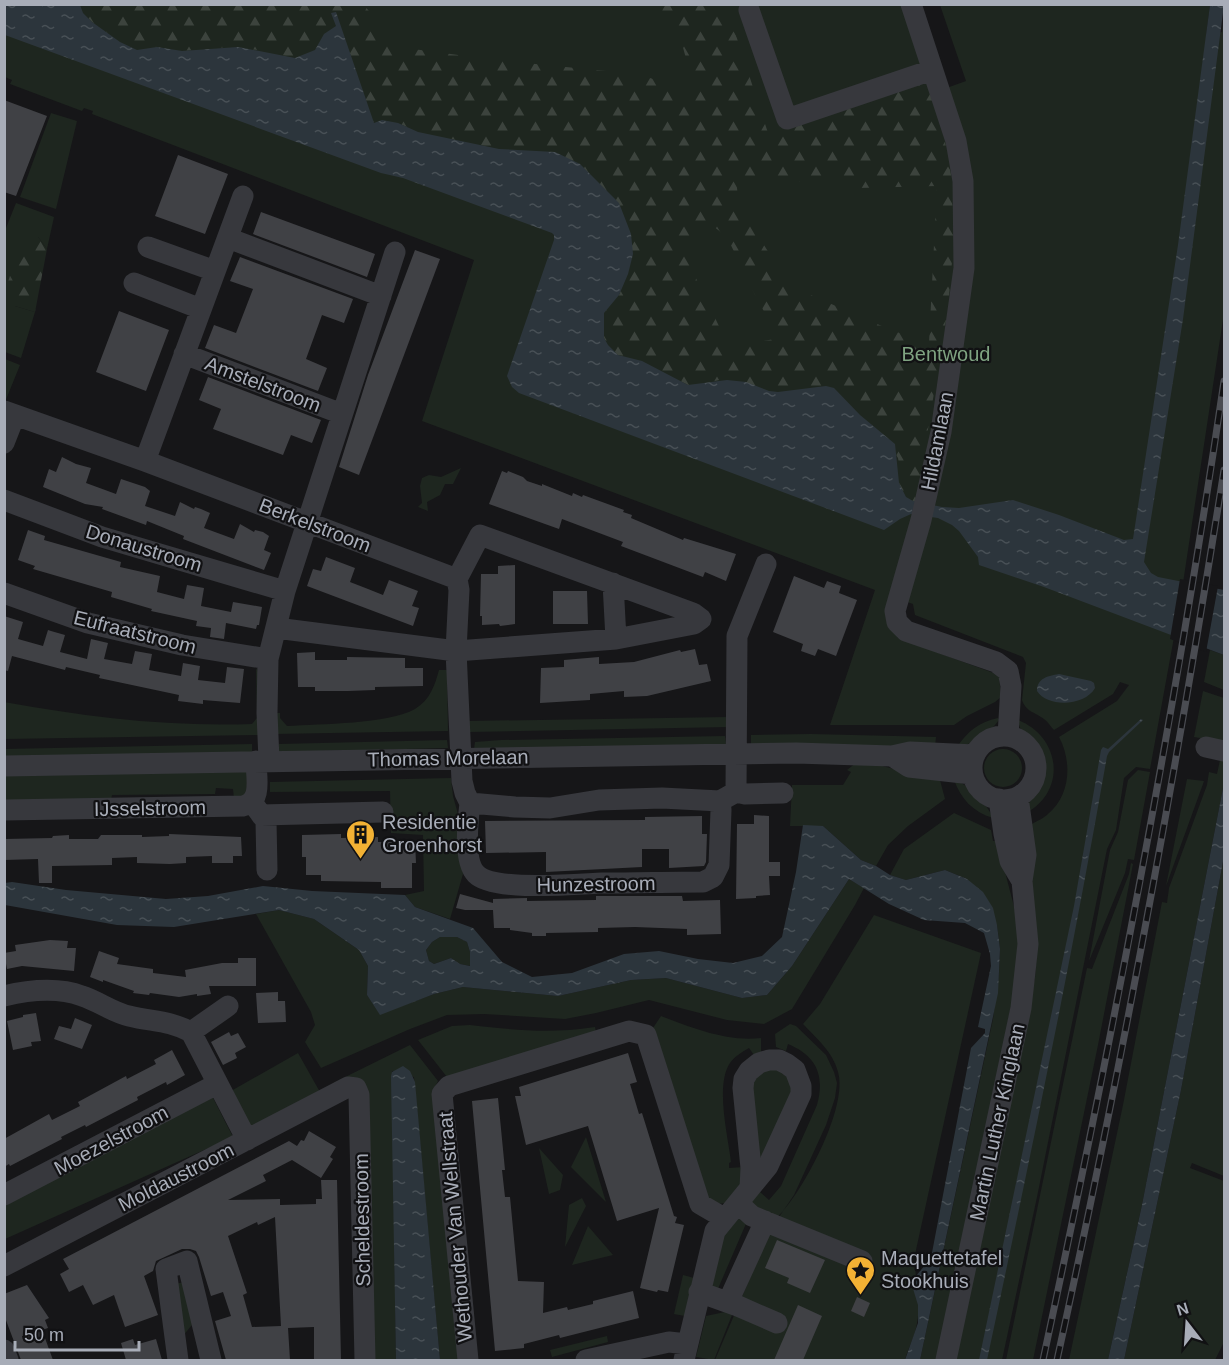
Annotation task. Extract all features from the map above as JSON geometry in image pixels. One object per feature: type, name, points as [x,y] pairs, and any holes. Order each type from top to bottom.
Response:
[{"type":"street","name":"Hildamlaan","points":[[910,4],[956,141],[963,181],[964,258],[960,304],[941,432],[921,520],[895,611],[897,622],[906,631],[996,662],[1008,671],[1011,686],[1008,736]]},
{"type":"street","points":[[749,10],[787,119],[932,70]]},
{"type":"street","name":"Amstelstroom","points":[[145,461],[243,196]]},
{"type":"street","points":[[228,238],[381,296]]},
{"type":"street","points":[[148,247],[215,271]]},
{"type":"street","name":"Amstelstroom","points":[[262,760],[267,713],[268,658],[285,591],[395,252]]},
{"type":"street","points":[[134,283],[201,309]]},
{"type":"street","name":"Amstelstroom","points":[[184,354],[342,414]]},
{"type":"street","points":[[4,443],[10,413]]},
{"type":"street","name":"Berkelstroom","points":[[10,413],[307,521],[457,579]]},
{"type":"street","name":"Donaustroom","points":[[4,500],[102,537],[285,591]]},
{"type":"street","points":[[276,628],[456,651],[616,639],[694,624],[702,619],[693,613],[480,535],[457,579],[459,591],[456,651],[461,757]]},
{"type":"street","name":"Hunzestroom","points":[[461,757],[462,781],[470,803],[469,858],[475,874],[482,879],[557,887],[598,883],[703,882],[713,877],[719,865],[721,810],[728,797],[736,754],[737,636],[766,564]]},
{"type":"street","points":[[613,583],[616,639]]},
{"type":"street","name":"Eufraatstroom","points":[[4,593],[88,623],[182,645],[268,658]]},
{"type":"street","points":[[1008,736],[1025,744],[1035,759],[1036,772],[1032,784],[1008,798],[982,791],[974,765],[978,749],[988,740],[1008,736]]},
{"type":"street","name":"Thomas Morelaan","points":[[4,766],[796,753],[892,756],[910,752],[974,765]]},
{"type":"street","points":[[262,760],[256,795],[257,809],[266,821],[267,870]]},
{"type":"street","points":[[470,803],[550,808],[599,800],[728,797],[783,793]]},
{"type":"street","name":"Martin Luther Kinglaan","points":[[946,1360],[1021,1008],[1028,944],[1022,881],[1026,855],[1008,798]]},
{"type":"street","name":"IJsselstroom","points":[[4,810],[243,806],[257,809],[383,812]]},
{"type":"street","points":[[4,996],[48,990],[80,995],[127,1015],[177,1025],[191,1032],[247,1140]]},
{"type":"street","points":[[191,1032],[228,1006]]},
{"type":"street","name":"Wethouder Van Wellstraat","points":[[468,1360],[442,1094],[449,1086],[630,1031],[646,1035],[700,1204],[737,1203]]},
{"type":"street","points":[[586,1360],[669,1342],[686,1352],[715,1231],[768,1166],[801,1094],[800,1078],[795,1070],[779,1060],[759,1063],[749,1071],[744,1079],[751,1168],[737,1203]]},
{"type":"street","name":"Moezelstroom","points":[[4,1195],[217,1084]]},
{"type":"street","name":"Moldaustroom","points":[[4,1266],[348,1087]]},
{"type":"street","name":"Scheldestroom","points":[[348,1087],[356,1088],[359,1095],[365,1360]]},
{"type":"street","points":[[737,1203],[752,1216],[862,1261]]},
{"type":"street","points":[[728,1302],[765,1221]]},
{"type":"street","points":[[206,1360],[177,1355],[166,1269],[187,1261],[211,1360]]},
{"type":"street","points":[[699,1292],[777,1323]]},
{"type":"street","points":[[4,1350],[8,1360]]},
{"type":"green space","name":"Bentwoud","points":[[4,5],[903,5],[928,81],[927,95],[966,81],[940,5],[1210,5],[1206,36],[1222,32],[1224,14],[1224,313],[1183,583],[1159,578],[1174,637],[1150,769],[1136,767],[1124,778],[1116,830],[1107,849],[1002,1360],[955,1360],[1035,977],[1037,953],[1029,877],[1032,824],[1056,806],[1065,788],[1066,756],[1059,737],[1117,701],[1129,685],[1120,682],[1113,694],[1054,730],[1044,719],[1028,709],[1022,700],[1026,663],[1023,657],[915,615],[913,604],[890,596],[886,619],[898,638],[999,675],[1001,697],[954,725],[830,725],[875,590],[422,421],[474,260],[92,114],[93,111],[84,108],[82,111],[10,84],[12,80],[5,77]]},
{"type":"green space","points":[[80,5],[364,5],[398,47],[496,60],[636,74],[695,91],[679,33],[655,5],[726,5],[769,136],[928,81],[944,136],[951,175],[954,238],[948,308],[916,502],[908,499],[901,489],[899,464],[895,452],[869,422],[834,388],[778,392],[719,380],[688,385],[642,361],[618,355],[608,346],[604,338],[604,313],[619,295],[628,274],[527,152],[499,149],[418,132],[398,123],[374,124],[336,12],[332,14],[336,26],[324,34],[315,50],[295,58],[258,50],[228,47],[182,51],[157,47],[137,50],[120,42],[83,13]],"holes":[[[768,174],[784,185],[820,177],[858,188],[937,186],[929,343],[891,330],[790,286],[739,206],[736,179]],[[708,222],[727,237],[759,303],[780,338],[729,347],[680,245]]]},
{"type":"green space","points":[[51,113],[77,121],[56,209],[20,197]]},
{"type":"green space","points":[[16,203],[54,217],[47,249],[38,237],[15,306],[35,312],[21,358],[5,352],[4,233]]},
{"type":"green space","points":[[38,237],[47,249],[35,312],[15,306],[6,288],[22,239]]},
{"type":"green space","points":[[5,359],[20,365],[5,402]]},
{"type":"green space","points":[[461,468],[453,484],[445,484],[440,495],[427,502],[428,511],[418,507],[422,503],[420,486],[422,478],[429,475],[441,477]]},
{"type":"green space","points":[[1210,650],[1224,655],[1224,690],[1204,682]]},
{"type":"green space","points":[[256,668],[260,676],[259,735],[5,739],[4,702],[128,720],[189,724],[252,724],[257,718]]},
{"type":"green space","points":[[439,670],[447,670],[448,731],[273,734],[274,713],[280,713],[280,718],[287,726],[353,722],[403,714],[415,709],[425,701],[434,687]]},
{"type":"green space","points":[[1203,691],[1224,698],[1224,742],[1194,737]]},
{"type":"green space","points":[[728,717],[729,727],[469,732],[468,721]]},
{"type":"green space","points":[[998,718],[995,725],[981,738],[957,747],[974,728]]},
{"type":"green space","points":[[1018,720],[1032,728],[1043,739],[1054,765],[1053,778],[1048,792],[1026,813],[1042,772],[1042,765],[1038,752],[1022,732]]},
{"type":"green space","points":[[751,735],[936,737],[935,747],[751,744]]},
{"type":"green space","points":[[725,736],[726,744],[474,749],[475,742],[501,740]]},
{"type":"green space","points":[[447,740],[448,748],[279,752],[279,744]]},
{"type":"green space","points":[[252,744],[252,753],[5,758],[4,749]]},
{"type":"green space","points":[[1003,749],[1017,754],[1022,768],[1017,782],[1003,787],[989,782],[984,768],[989,754]]},
{"type":"green space","points":[[1224,758],[1224,783],[1142,1205],[1108,1360],[1069,1360],[1123,1105],[1162,902],[1167,903],[1169,888],[1207,785],[1209,772],[1217,774],[1220,760]]},
{"type":"green space","points":[[857,762],[940,780],[945,799],[908,826],[888,845],[876,866],[861,860],[823,826],[790,826],[792,785],[843,785],[851,772],[847,770]]},
{"type":"green space","points":[[249,770],[246,795],[234,799],[233,789],[216,788],[215,794],[112,795],[111,800],[5,803],[4,774]]},
{"type":"green space","points":[[1138,770],[1150,772],[1134,860],[1128,859],[1125,873],[1089,961],[1110,850],[1118,832],[1128,780]]},
{"type":"green space","points":[[451,778],[461,825],[463,874],[450,919],[415,907],[405,895],[424,891],[423,835],[391,833],[390,791],[270,792],[270,782]]},
{"type":"green space","points":[[1187,779],[1204,781],[1166,886]]},
{"type":"green space","points":[[954,780],[965,785],[976,795],[993,818],[979,812],[969,804],[960,793]]},
{"type":"green space","points":[[954,813],[991,830],[993,841],[997,841],[1017,918],[1019,943],[1013,997],[937,1360],[920,1360],[993,1019],[1000,948],[997,925],[967,879],[945,870],[906,880],[890,875],[904,849]]},
{"type":"green space","points":[[1224,856],[1224,1176],[1192,1163],[1190,1168],[1224,1181],[1224,1342],[1215,1360],[1124,1360],[1181,1090]]},
{"type":"green space","points":[[1131,863],[1133,864],[1098,1045],[1033,1360],[1006,1360],[1087,968],[1092,969],[1129,874]]},
{"type":"green space","points":[[849,879],[864,888],[855,905],[792,1009],[764,1024],[727,1020],[649,1000],[565,1019],[484,1014],[447,1015],[321,1068],[305,1042],[315,1025],[311,1012],[256,914],[279,910],[314,919],[359,950],[368,966],[367,995],[380,1014],[434,994],[463,987],[558,996],[631,980],[666,978],[742,998],[767,995],[792,966]]},
{"type":"green space","points":[[874,915],[981,953],[914,1259],[918,1315],[915,1333],[905,1360],[715,1360],[770,1231],[803,1183],[823,1145],[837,1104],[839,1087],[838,1072],[832,1058],[803,1024],[820,1004]]},
{"type":"green space","points":[[440,937],[457,937],[467,942],[471,966],[460,964],[451,958],[434,964],[429,961],[426,950]]},
{"type":"green space","points":[[661,1016],[723,1036],[761,1038],[761,1053],[756,1058],[749,1048],[734,1058],[723,1084],[725,1125],[731,1162],[729,1168],[744,1167],[741,1183],[726,1203],[717,1204],[706,1199],[653,1028]]},
{"type":"green space","points":[[790,1024],[796,1026],[826,1055],[837,1083],[835,1098],[826,1125],[794,1195],[775,1220],[756,1212],[750,1201],[760,1192],[769,1200],[781,1186],[817,1105],[819,1076],[812,1061],[788,1044],[786,1051],[776,1047],[775,1034]]},
{"type":"green space","points":[[470,1025],[547,1031],[595,1027],[596,1033],[447,1077],[418,1040],[452,1026]]},
{"type":"green space","points":[[410,1045],[438,1081],[434,1089],[460,1360],[440,1360],[414,1077],[392,1071],[396,1360],[372,1360],[368,1091],[333,1083]]},
{"type":"green space","points":[[298,1053],[320,1092],[253,1130],[231,1091]]},
{"type":"green space","points":[[767,1069],[784,1070],[794,1091],[760,1162],[750,1092],[753,1077]]},
{"type":"green space","points":[[212,1096],[233,1137],[5,1239],[5,1204]]},
{"type":"green space","points":[[586,1137],[606,1202],[571,1167]]},
{"type":"green space","points":[[539,1148],[563,1175],[560,1190],[549,1194]]},
{"type":"green space","points":[[582,1198],[586,1206],[565,1247],[569,1205]]},
{"type":"green space","points":[[735,1215],[748,1219],[717,1291],[708,1287],[717,1244]]},
{"type":"green space","points":[[588,1226],[613,1255],[572,1265]]},
{"type":"green space","points":[[683,1275],[694,1278],[685,1316],[674,1314]]},
{"type":"green space","points":[[187,1282],[196,1320],[178,1342],[172,1284]]},
{"type":"green space","points":[[734,1310],[714,1360],[696,1357],[706,1316]]},
{"type":"green space","points":[[607,1336],[608,1342],[552,1357],[550,1350]]},
{"type":"water","points":[[4,5],[80,5],[83,13],[92,22],[120,42],[137,50],[157,47],[182,51],[238,47],[295,58],[315,50],[324,34],[336,26],[331,13],[336,12],[374,123],[382,120],[398,123],[418,132],[499,149],[555,152],[580,164],[619,203],[631,234],[633,254],[619,295],[604,313],[604,338],[618,355],[642,361],[688,385],[727,380],[746,382],[778,392],[826,386],[834,388],[860,415],[895,444],[899,483],[906,497],[913,501],[959,508],[1013,500],[1124,540],[1133,539],[1178,245],[1210,5],[1224,5],[1183,319],[1144,562],[1151,573],[1158,577],[1224,590],[1224,655],[979,565],[978,557],[959,531],[938,518],[911,514],[884,530],[519,393],[512,387],[507,376],[554,240],[552,233],[5,35]]},
{"type":"water","points":[[1059,674],[1091,681],[1095,688],[1090,694],[1075,701],[1066,703],[1049,700],[1037,691],[1037,687],[1041,680]]},
{"type":"water","points":[[1141,719],[1143,720],[1107,756],[1065,983],[1003,1285],[987,1360],[979,1360],[1074,906],[1101,750],[1103,747],[1108,749]]},
{"type":"water","points":[[1224,783],[1224,856],[1181,1090],[1124,1360],[1108,1360],[1142,1205]]},
{"type":"water","points":[[803,825],[823,826],[861,860],[890,875],[906,880],[945,870],[967,879],[983,892],[993,908],[1000,949],[998,993],[920,1360],[905,1360],[918,1323],[918,1305],[911,1282],[931,1258],[971,1048],[985,1033],[985,1029],[978,1027],[991,966],[990,954],[984,933],[965,923],[924,920],[889,904],[849,879],[792,966],[767,995],[742,998],[666,978],[631,980],[558,996],[463,987],[434,994],[380,1015],[367,995],[368,966],[359,950],[314,919],[279,910],[174,927],[117,925],[5,905],[5,883],[12,882],[66,890],[166,899],[208,896],[263,886],[312,891],[405,895],[415,907],[473,928],[502,962],[532,977],[572,973],[624,954],[659,951],[733,963],[762,956],[782,937]],"holes":[[[440,937],[457,937],[467,942],[470,966],[460,964],[451,958],[434,964],[429,961],[426,950],[432,942]]]},
{"type":"water","points":[[403,1066],[410,1071],[415,1082],[440,1360],[396,1360],[391,1076],[392,1072]]},
{"type":"pier","points":[[1180,579],[1218,586],[1206,652],[1170,639]]},
{"type":"building","points":[[4,100],[47,116],[16,196],[4,192]]},
{"type":"building","points":[[178,155],[228,174],[205,234],[155,216]]},
{"type":"building","points":[[261,212],[375,254],[367,277],[253,234]]},
{"type":"building","points":[[415,250],[440,259],[359,475],[339,467],[368,375]]},
{"type":"building","points":[[240,257],[353,299],[344,323],[322,315],[306,359],[327,368],[318,391],[205,348],[214,325],[236,333],[253,289],[230,281]]},
{"type":"building","points":[[119,311],[169,330],[146,391],[96,372]]},
{"type":"building","points":[[208,377],[321,420],[312,443],[291,435],[283,455],[213,429],[221,409],[199,400]]},
{"type":"building","points":[[62,457],[91,468],[86,483],[116,494],[121,479],[145,487],[150,491],[145,506],[175,516],[180,502],[194,509],[195,507],[201,509],[210,513],[204,528],[234,539],[240,524],[254,532],[255,530],[263,532],[269,536],[264,550],[271,553],[264,570],[183,539],[184,536],[147,521],[146,525],[102,509],[103,507],[85,504],[43,487],[49,469],[56,472]]},
{"type":"building","points":[[502,471],[507,473],[508,471],[527,481],[542,486],[542,484],[572,496],[573,493],[582,497],[583,495],[624,510],[623,512],[632,515],[631,518],[683,540],[684,538],[736,554],[726,581],[705,572],[703,577],[621,546],[623,542],[562,519],[559,529],[489,504]]},
{"type":"building","points":[[28,530],[45,536],[44,540],[121,562],[120,567],[160,576],[157,592],[184,599],[187,585],[204,588],[201,606],[231,612],[233,602],[262,607],[259,625],[256,629],[226,623],[224,639],[210,637],[211,628],[196,626],[197,621],[151,611],[152,609],[111,597],[112,592],[33,569],[35,566],[18,560]]},
{"type":"building","points":[[326,557],[355,568],[350,582],[383,595],[389,580],[418,591],[412,606],[419,608],[413,626],[307,586],[313,569],[321,571]]},
{"type":"building","points":[[515,565],[515,624],[482,625],[482,616],[480,616],[481,574],[498,574],[498,566]]},
{"type":"building","points":[[794,576],[824,588],[827,581],[841,586],[839,593],[857,600],[836,656],[818,649],[815,656],[801,651],[803,644],[773,632]]},
{"type":"building","points":[[553,591],[587,591],[588,624],[553,624]]},
{"type":"building","points":[[4,616],[23,622],[18,639],[43,646],[48,630],[65,635],[60,652],[87,659],[91,639],[108,643],[104,659],[132,664],[135,651],[152,654],[149,670],[181,676],[183,663],[200,666],[198,680],[225,683],[227,667],[244,669],[240,703],[203,700],[203,704],[178,701],[179,695],[12,656],[8,671],[4,670]]},
{"type":"building","points":[[695,649],[699,665],[707,664],[711,681],[647,696],[624,697],[624,691],[590,694],[590,700],[540,703],[541,668],[564,667],[564,660],[599,657],[599,664],[634,662],[680,650],[681,652]]},
{"type":"building","points":[[315,652],[315,660],[347,660],[347,657],[405,658],[405,668],[423,668],[423,686],[375,687],[375,690],[348,691],[315,691],[315,687],[298,687],[297,653]]},
{"type":"building","points":[[754,815],[769,816],[769,862],[780,862],[780,876],[769,876],[770,895],[736,899],[737,824],[754,824]]},
{"type":"building","points":[[702,816],[702,834],[707,834],[704,866],[669,868],[669,849],[642,849],[642,867],[546,872],[546,852],[486,853],[485,821],[645,820],[645,817]]},
{"type":"building","points":[[169,834],[241,837],[242,856],[233,856],[233,863],[212,863],[212,856],[186,857],[186,863],[137,863],[137,857],[112,858],[112,865],[52,866],[52,883],[39,883],[38,859],[4,860],[5,839],[52,838],[69,835],[69,839],[98,839],[101,835],[142,835],[142,837],[169,836]]},
{"type":"building","name":"Residentie Groenhorst","points":[[341,834],[341,838],[378,837],[378,842],[415,841],[416,863],[412,863],[412,888],[381,888],[381,882],[321,881],[321,875],[306,875],[306,857],[302,857],[302,835]]},
{"type":"building","points":[[460,894],[493,903],[493,899],[527,898],[527,901],[596,900],[596,896],[682,896],[683,901],[720,900],[721,934],[687,935],[687,929],[635,927],[598,928],[598,932],[546,933],[546,936],[532,936],[532,933],[510,930],[510,928],[494,928],[493,910],[456,908]]},
{"type":"building","points":[[50,940],[68,941],[67,948],[76,948],[74,971],[22,966],[7,969],[4,953],[16,951],[15,945]]},
{"type":"building","points":[[99,951],[119,958],[117,964],[153,969],[153,973],[186,977],[185,970],[222,963],[238,963],[238,958],[256,958],[256,986],[209,986],[211,994],[197,996],[197,994],[179,997],[133,993],[134,991],[90,977]]},
{"type":"building","points":[[278,992],[278,1001],[285,1001],[286,1022],[258,1023],[256,993]]},
{"type":"building","points":[[36,1013],[41,1041],[31,1042],[32,1046],[13,1050],[7,1021]]},
{"type":"building","points":[[75,1018],[92,1025],[82,1049],[54,1039],[59,1026],[71,1029]]},
{"type":"building","points":[[229,1032],[231,1036],[238,1033],[246,1047],[235,1053],[237,1058],[223,1065],[211,1042]]},
{"type":"building","points":[[172,1050],[185,1075],[167,1085],[166,1082],[137,1097],[138,1100],[4,1167],[4,1139],[49,1114],[52,1120],[80,1106],[78,1102],[126,1076],[127,1079],[156,1064],[154,1060]]},
{"type":"building","points":[[628,1053],[637,1082],[630,1084],[639,1114],[642,1113],[674,1216],[677,1217],[675,1223],[684,1225],[668,1292],[640,1288],[659,1208],[617,1221],[588,1126],[526,1145],[515,1096],[521,1096],[519,1087]]},
{"type":"building","points":[[498,1098],[505,1170],[502,1170],[505,1197],[510,1197],[518,1281],[544,1282],[543,1313],[593,1304],[593,1301],[633,1291],[639,1318],[560,1338],[559,1335],[524,1344],[524,1348],[495,1351],[472,1101]]},
{"type":"building","points":[[309,1131],[336,1147],[330,1157],[333,1159],[321,1178],[292,1160],[263,1175],[266,1181],[228,1200],[280,1199],[280,1205],[316,1204],[316,1199],[322,1199],[321,1180],[337,1180],[341,1360],[314,1360],[314,1327],[288,1328],[290,1360],[226,1360],[215,1321],[231,1316],[223,1292],[211,1296],[199,1257],[196,1251],[190,1249],[182,1249],[156,1261],[153,1271],[144,1276],[158,1315],[125,1327],[114,1295],[93,1305],[83,1285],[69,1292],[60,1274],[69,1269],[63,1259],[289,1141],[297,1146],[301,1140],[304,1141]],"holes":[[[275,1217],[281,1326],[252,1327],[243,1295],[247,1293],[228,1236],[257,1222],[258,1225]]]},
{"type":"building","points":[[777,1240],[825,1260],[810,1293],[787,1283],[789,1278],[765,1268]]},
{"type":"building","points":[[27,1285],[49,1318],[45,1320],[48,1328],[42,1330],[53,1360],[21,1360],[4,1315],[4,1294]]},
{"type":"building","points":[[857,1297],[870,1303],[864,1317],[851,1311]]},
{"type":"building","points":[[798,1305],[822,1316],[803,1360],[774,1360]]},
{"type":"building","points":[[133,1339],[135,1345],[156,1339],[162,1360],[126,1360],[121,1343]]},
{"type":"railway","points":[[1043,1360],[1142,872],[1185,627],[1224,381]]},
{"type":"railway","points":[[1057,1360],[1104,1138],[1147,916],[1224,470]]},
{"type":"place","name":"Residentie Groenhorst","points":[[361,860]]},
{"type":"place","name":"Maquettetafel Stookhuis","points":[[860,1296]]}]
